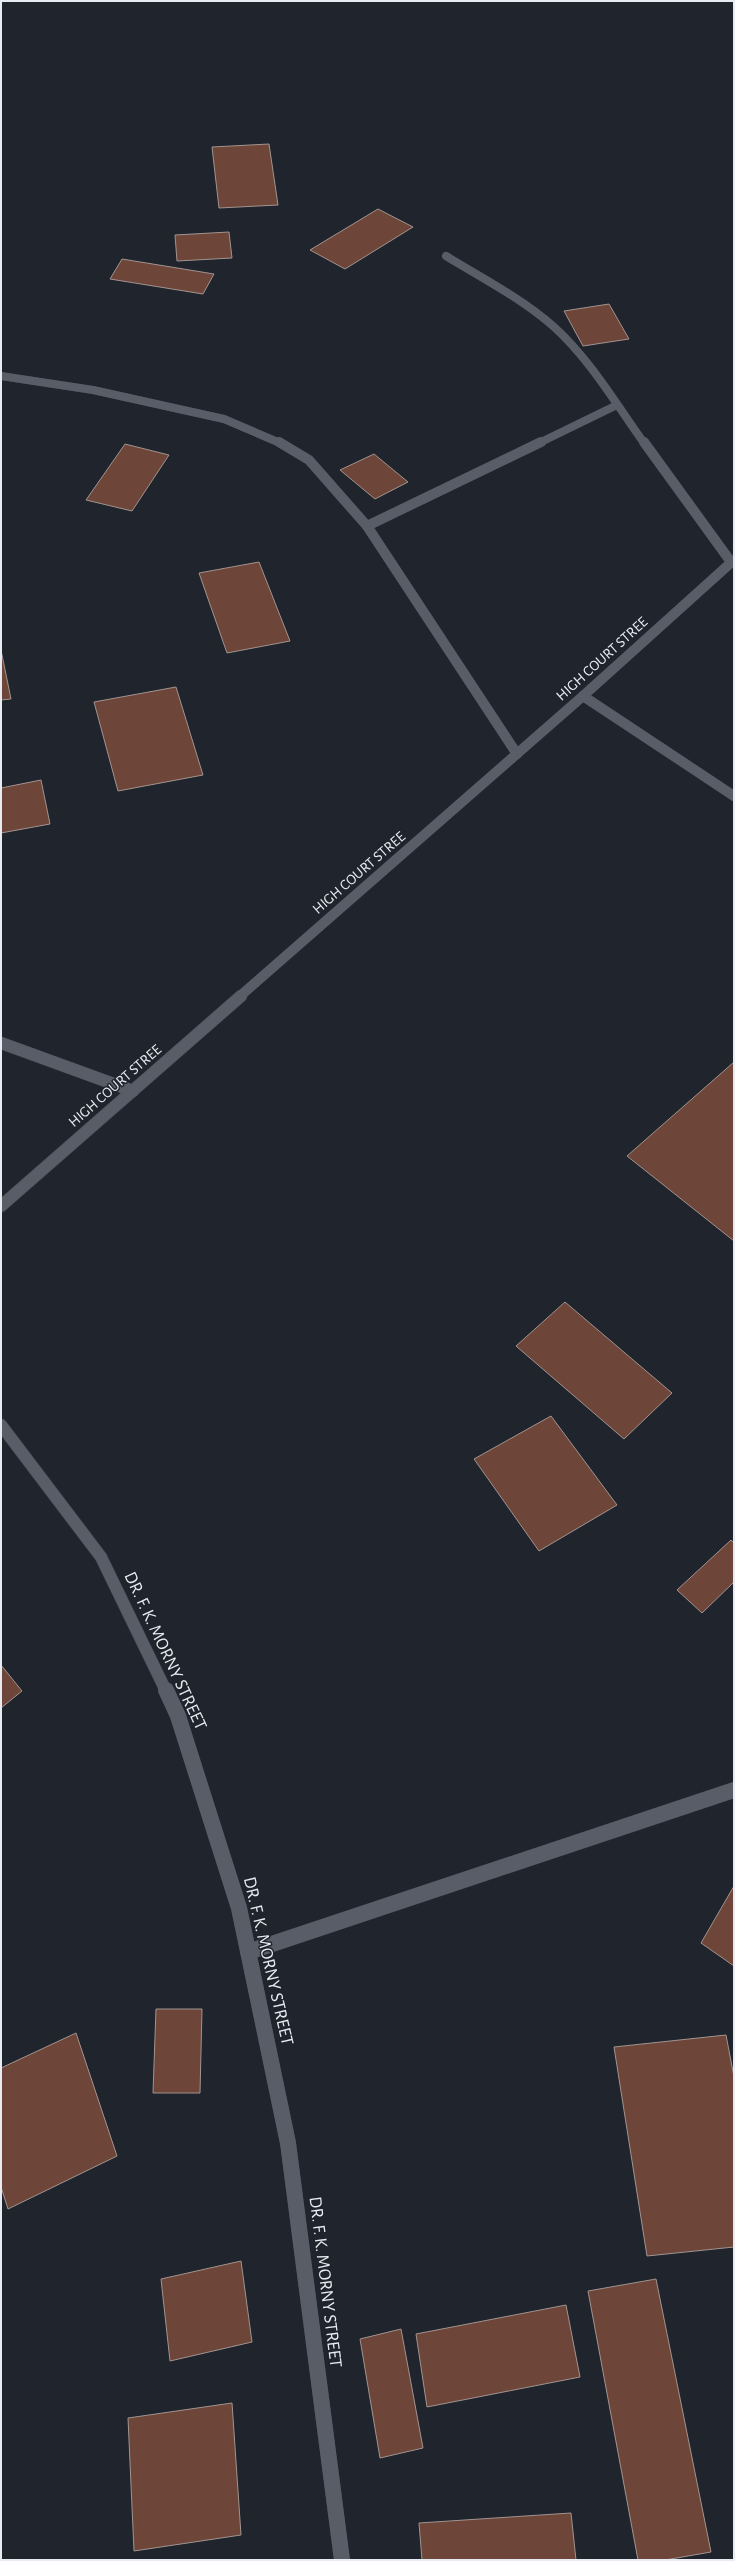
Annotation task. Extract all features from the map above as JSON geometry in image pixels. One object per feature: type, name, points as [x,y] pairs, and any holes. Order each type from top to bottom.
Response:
[{"type":"street","points":[[446,256],[510,294],[553,326],[582,357],[733,561]]},
{"type":"street","points":[[1,376],[93,390],[224,419],[274,439],[309,460],[367,526],[518,754]]},
{"type":"street","points":[[367,526],[617,405]]},
{"type":"street","name":"HIGH COURT STREE","points":[[1,1206],[518,754],[733,561]]},
{"type":"street","points":[[583,696],[734,796]]},
{"type":"street","points":[[1,1043],[133,1091]]},
{"type":"street","name":"DR. F. K. MORNY STREET","points":[[1,1425],[101,1557],[178,1716],[239,1908],[288,2143],[342,2560]]},
{"type":"street","points":[[248,1952],[734,1790]]},
{"type":"building","points":[[269,144],[278,205],[219,208],[212,147]]},
{"type":"building","points":[[378,209],[413,227],[345,269],[310,250]]},
{"type":"building","points":[[229,232],[232,258],[177,261],[175,235]]},
{"type":"building","points":[[122,259],[214,274],[203,294],[110,279]]},
{"type":"building","points":[[609,304],[629,339],[583,346],[564,311]]},
{"type":"building","points":[[125,444],[169,455],[132,511],[86,500]]},
{"type":"building","points":[[374,454],[408,482],[375,499],[340,470]]},
{"type":"building","points":[[259,562],[290,641],[227,653],[199,573]]},
{"type":"building","points":[[1,650],[11,699],[1,700]]},
{"type":"building","points":[[176,687],[203,775],[118,791],[94,702]]},
{"type":"building","points":[[41,780],[50,824],[1,833],[1,788]]},
{"type":"building","points":[[734,1062],[734,1241],[627,1156]]},
{"type":"building","points":[[565,1302],[672,1393],[624,1439],[516,1346]]},
{"type":"building","points":[[551,1416],[617,1505],[539,1551],[474,1459]]},
{"type":"building","points":[[731,1540],[734,1543],[734,1582],[702,1613],[677,1590]]},
{"type":"building","points":[[1,1665],[22,1691],[1,1708]]},
{"type":"building","points":[[734,1886],[734,1966],[701,1943]]},
{"type":"building","points":[[156,2009],[202,2009],[200,2093],[153,2093]]},
{"type":"building","points":[[76,2033],[117,2156],[8,2209],[1,2187],[1,2068]]},
{"type":"building","points":[[726,2035],[734,2077],[734,2247],[647,2256],[614,2047]]},
{"type":"building","points":[[241,2261],[252,2342],[170,2361],[161,2279]]},
{"type":"building","points":[[656,2279],[711,2552],[665,2560],[638,2560],[588,2291]]},
{"type":"building","points":[[566,2305],[580,2377],[427,2407],[416,2334]]},
{"type":"building","points":[[401,2329],[423,2448],[380,2458],[360,2339]]},
{"type":"building","points":[[232,2403],[241,2535],[134,2551],[128,2418]]},
{"type":"building","points":[[571,2513],[576,2560],[422,2560],[419,2523]]}]
